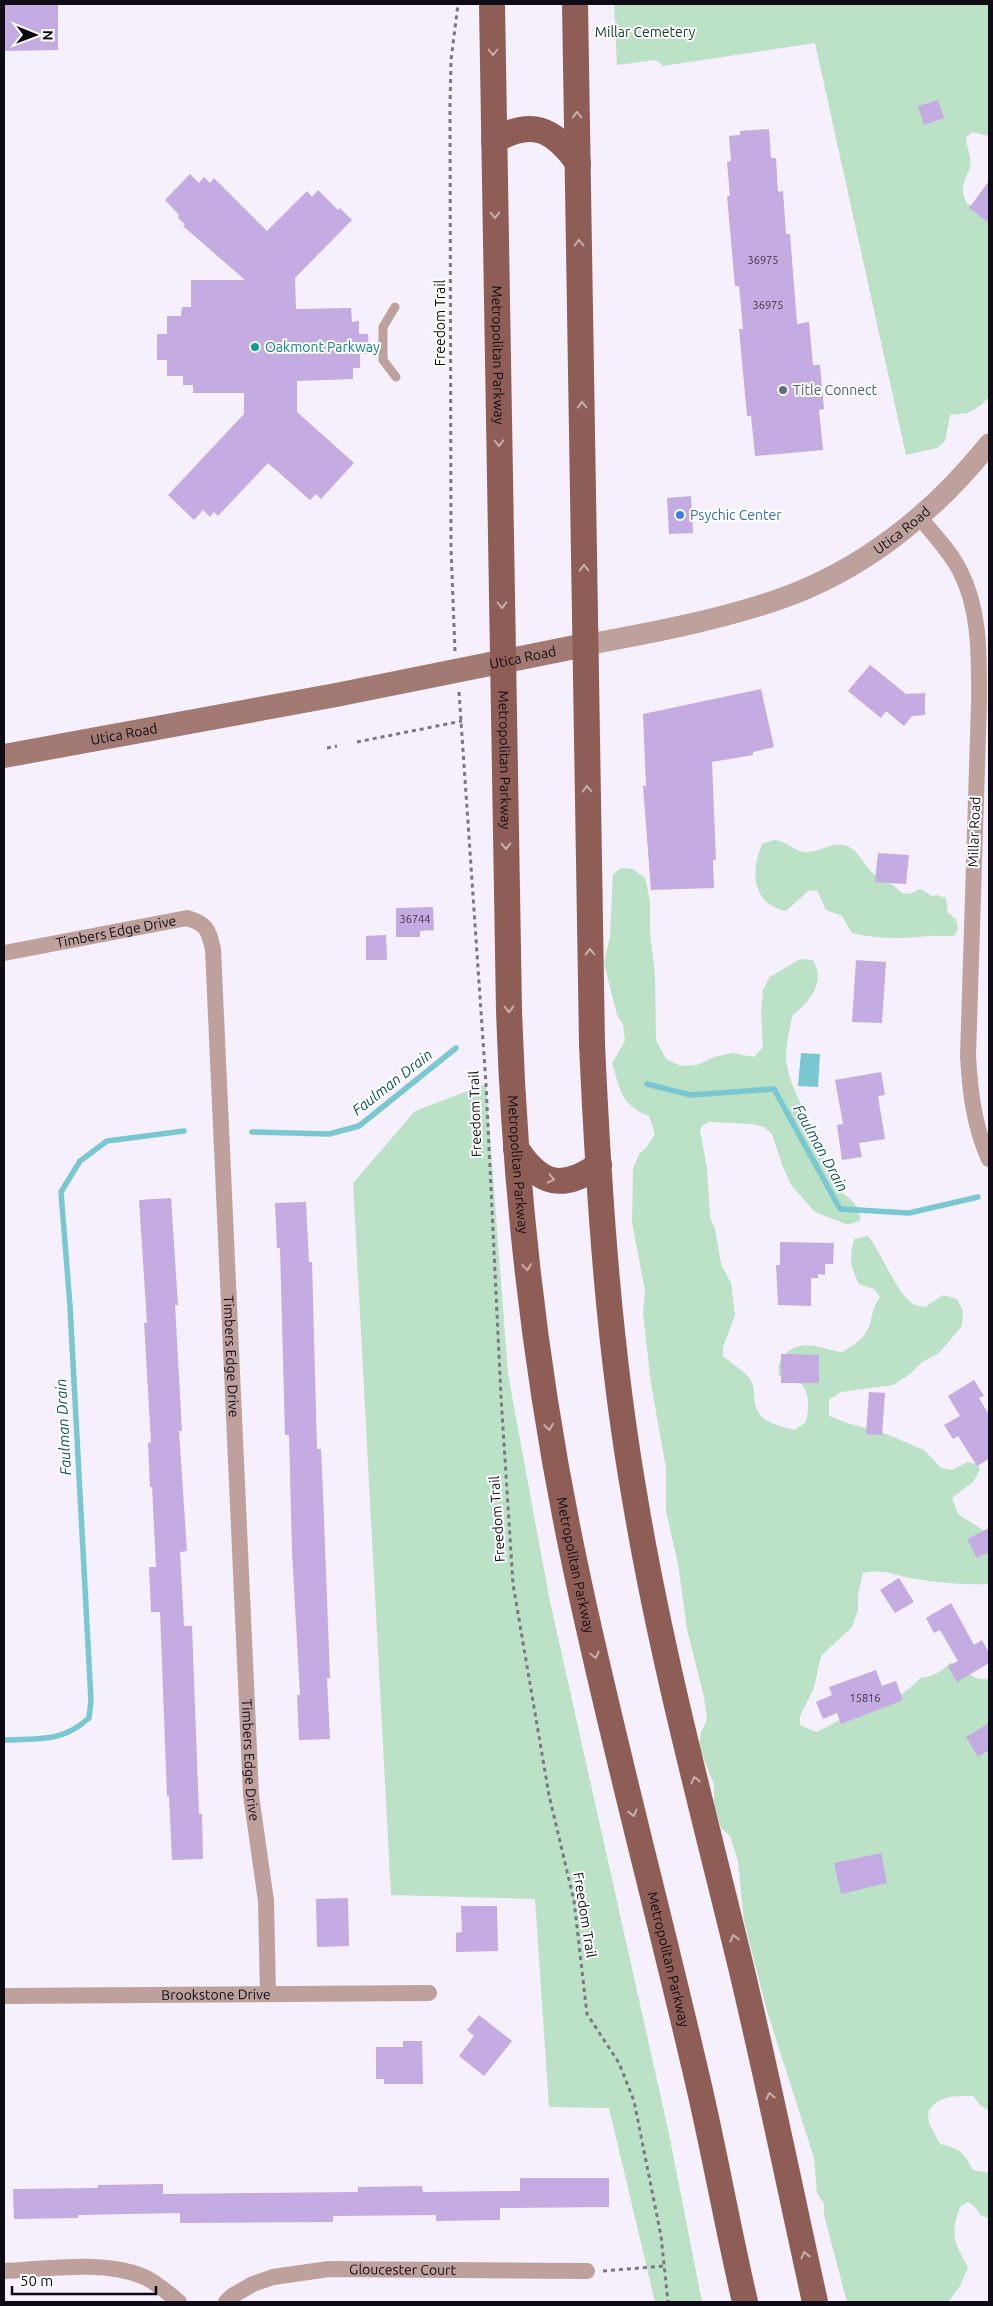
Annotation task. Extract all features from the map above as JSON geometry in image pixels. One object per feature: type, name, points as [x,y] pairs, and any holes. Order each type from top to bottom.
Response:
[{"type":"main road","name":"Metropolitan Parkway","points":[[492,4],[509,1010],[516,1148],[526,1259],[544,1392],[576,1573],[698,2083],[745,2302]]},
{"type":"main road","points":[[575,4],[590,1001],[598,1165],[605,1254],[619,1384],[635,1501],[656,1615],[740,1965],[815,2302]]},
{"type":"main road","points":[[494,141],[520,129],[539,130],[558,139],[578,163]]},
{"type":"main road","name":"Utica Road","points":[[4,756],[504,663],[585,646]]},
{"type":"main road","points":[[516,1148],[528,1166],[538,1175],[551,1180],[564,1181],[576,1178],[598,1165]]},
{"type":"street","name":"Utica Road","points":[[585,646],[717,618],[779,600],[823,581],[862,560],[920,518],[967,471],[989,444]]},
{"type":"street","name":"Millar Road","points":[[920,518],[941,542],[960,571],[970,596],[975,619],[979,663],[979,713],[968,1056],[970,1087],[977,1122],[989,1159]]},
{"type":"street","name":"Timbers Edge Drive","points":[[4,953],[187,918],[201,923],[209,932],[213,949],[251,1795],[266,1901],[268,1994]]},
{"type":"street","name":"Brookstone Drive","points":[[4,1996],[429,1993]]},
{"type":"street","points":[[4,2271],[70,2267],[113,2269],[142,2276],[165,2290],[179,2302]]},
{"type":"street","name":"Gloucester Court","points":[[226,2302],[232,2296],[253,2284],[273,2277],[329,2268],[587,2271]]},
{"type":"lane","points":[[395,307],[383,327],[383,360],[396,378]]},
{"type":"path","name":"Freedom Trail","points":[[454,643],[451,548],[450,104],[451,60],[458,4]]},
{"type":"path","name":"Freedom Trail","points":[[461,713],[486,1084],[499,1359],[513,1584],[548,1795],[574,1901],[587,2014],[619,2063],[634,2101],[662,2236],[668,2302]]},
{"type":"path","points":[[357,742],[462,721]]},
{"type":"path","points":[[327,748],[337,746]]},
{"type":"path","points":[[617,2271],[664,2266]]},
{"type":"green space","name":"Millar Cemetery","points":[[614,4],[989,4],[989,136],[972,132],[966,137],[971,163],[963,189],[967,204],[989,210],[989,397],[981,405],[968,413],[950,415],[945,441],[937,448],[906,455],[815,43],[663,66],[656,60],[617,65]]},
{"type":"green space","points":[[774,840],[804,852],[832,845],[842,845],[851,848],[873,873],[903,893],[910,894],[920,889],[932,896],[937,895],[946,898],[948,913],[956,919],[958,929],[955,935],[890,938],[852,933],[842,916],[826,910],[817,890],[808,891],[786,911],[775,907],[766,902],[760,894],[755,876],[758,855],[762,844]]},
{"type":"green space","points":[[622,868],[633,869],[645,878],[650,901],[650,933],[655,974],[656,1040],[666,1059],[681,1066],[697,1065],[714,1057],[733,1053],[754,1057],[763,1047],[761,1013],[763,990],[770,977],[800,959],[813,960],[817,968],[817,984],[814,991],[805,1004],[792,1016],[787,1042],[787,1068],[793,1087],[815,1133],[832,1178],[839,1189],[857,1207],[861,1220],[848,1225],[815,1212],[791,1185],[772,1134],[764,1127],[752,1124],[709,1122],[702,1126],[700,1131],[707,1168],[710,1218],[715,1228],[721,1264],[731,1283],[735,1315],[723,1347],[723,1356],[750,1379],[755,1403],[760,1415],[775,1425],[794,1430],[806,1422],[808,1398],[802,1384],[792,1383],[779,1375],[780,1360],[786,1353],[806,1345],[842,1352],[856,1343],[867,1331],[874,1308],[880,1297],[874,1289],[859,1284],[851,1262],[854,1239],[868,1236],[895,1282],[913,1304],[925,1307],[943,1295],[957,1299],[963,1311],[962,1326],[939,1353],[922,1362],[910,1374],[893,1385],[841,1392],[829,1400],[829,1416],[850,1424],[879,1431],[924,1450],[941,1468],[952,1470],[967,1462],[976,1464],[980,1469],[974,1481],[952,1498],[958,1514],[989,1534],[989,1584],[934,1582],[877,1571],[863,1573],[858,1594],[858,1610],[852,1627],[821,1656],[814,1688],[800,1716],[800,1725],[816,1732],[848,1715],[895,1697],[912,1686],[920,1678],[936,1674],[950,1663],[959,1664],[976,1678],[989,1679],[989,2110],[982,2107],[973,2096],[960,2096],[942,2099],[932,2106],[928,2112],[929,2123],[940,2144],[961,2152],[973,2170],[989,2173],[989,2218],[980,2215],[976,2208],[968,2202],[960,2207],[954,2232],[959,2251],[968,2267],[960,2286],[948,2302],[847,2302],[824,2215],[824,2203],[817,2193],[814,2158],[767,2011],[744,1921],[738,1861],[730,1836],[721,1828],[714,1806],[714,1785],[699,1747],[701,1732],[707,1720],[704,1697],[687,1629],[678,1564],[666,1511],[666,1468],[651,1384],[643,1313],[645,1291],[632,1222],[633,1169],[639,1154],[646,1148],[655,1134],[649,1116],[633,1107],[623,1095],[612,1063],[625,1041],[623,1024],[617,1015],[604,963],[610,936],[613,874]]},
{"type":"green space","points":[[486,1084],[508,1374],[549,1597],[669,2134],[702,2302],[655,2302],[609,2108],[549,2107],[535,1899],[391,1895],[353,1183],[415,1111]]},
{"type":"water","points":[[801,1053],[820,1054],[818,1087],[798,1086]]},
{"type":"building","points":[[4,4],[58,4],[58,50],[5,51]]},
{"type":"building","points":[[938,100],[944,118],[924,125],[918,106]]},
{"type":"building","points":[[769,129],[771,158],[776,158],[778,192],[783,191],[786,234],[790,234],[797,324],[809,322],[813,365],[820,365],[824,409],[819,410],[823,450],[755,456],[751,416],[747,416],[739,329],[743,329],[739,286],[735,286],[727,196],[730,196],[727,162],[731,161],[729,136],[740,135],[740,131]]},
{"type":"building","name":"Oakmont Parkway","points":[[190,174],[199,183],[204,177],[210,183],[214,178],[267,231],[307,191],[312,197],[318,190],[338,210],[340,208],[352,220],[295,278],[296,309],[351,308],[352,322],[359,321],[359,334],[368,334],[369,354],[360,354],[360,368],[353,368],[353,379],[297,381],[297,412],[354,463],[321,499],[316,494],[310,500],[268,463],[218,516],[214,512],[210,517],[203,510],[194,520],[168,495],[244,414],[244,393],[193,393],[193,385],[183,385],[183,376],[167,376],[167,360],[157,360],[157,334],[167,334],[167,316],[181,316],[182,307],[191,307],[191,280],[245,280],[183,226],[185,224],[178,218],[179,215],[165,200]]},
{"type":"building","points":[[989,181],[989,223],[969,208]]},
{"type":"building","name":"Psychic Center","points":[[691,496],[693,533],[669,534],[667,498]]},
{"type":"building","points":[[870,665],[906,694],[925,693],[925,715],[912,716],[904,726],[886,711],[881,718],[848,691]]},
{"type":"building","points":[[761,689],[774,747],[753,752],[753,755],[712,762],[716,860],[713,860],[714,888],[651,890],[643,786],[646,786],[643,714]]},
{"type":"building","points":[[878,853],[909,855],[906,884],[875,882]]},
{"type":"building","points":[[433,907],[434,930],[420,931],[420,937],[396,937],[396,908]]},
{"type":"building","points":[[386,935],[387,960],[366,960],[366,936]]},
{"type":"building","points":[[856,960],[886,962],[882,1023],[852,1022]]},
{"type":"building","points":[[881,1072],[885,1095],[878,1096],[885,1139],[859,1143],[862,1157],[842,1160],[837,1125],[843,1124],[835,1080]]},
{"type":"building","points":[[171,1198],[178,1305],[175,1305],[182,1431],[179,1431],[187,1551],[180,1552],[184,1626],[192,1626],[199,1814],[202,1814],[203,1859],[172,1860],[169,1796],[167,1796],[160,1612],[151,1612],[149,1567],[156,1567],[148,1443],[151,1442],[144,1323],[147,1323],[139,1200]]},
{"type":"building","points":[[306,1202],[309,1262],[312,1262],[317,1449],[321,1449],[323,1493],[330,1678],[327,1678],[330,1739],[299,1740],[297,1695],[300,1695],[292,1552],[289,1435],[285,1435],[280,1248],[277,1248],[275,1203]]},
{"type":"building","points":[[780,1242],[834,1243],[833,1264],[825,1264],[825,1275],[818,1274],[818,1278],[811,1278],[811,1306],[778,1305],[776,1265],[780,1265]]},
{"type":"building","points":[[781,1354],[819,1355],[819,1383],[781,1383]]},
{"type":"building","points":[[974,1380],[984,1396],[979,1398],[989,1415],[989,1459],[977,1466],[958,1436],[953,1439],[944,1425],[960,1416],[948,1396]]},
{"type":"building","points":[[869,1392],[885,1393],[882,1435],[866,1434]]},
{"type":"building","points":[[989,1528],[989,1552],[977,1558],[967,1539]]},
{"type":"building","points":[[899,1578],[914,1602],[895,1613],[880,1590]]},
{"type":"building","points":[[951,1603],[974,1645],[982,1640],[989,1653],[989,1663],[957,1682],[948,1666],[958,1661],[940,1630],[934,1633],[926,1618]]},
{"type":"building","points":[[876,1670],[882,1686],[896,1681],[903,1700],[841,1724],[837,1713],[823,1719],[816,1702],[832,1695],[829,1687]]},
{"type":"building","points":[[989,1723],[989,1750],[978,1757],[966,1737]]},
{"type":"building","points":[[881,1853],[887,1883],[841,1894],[834,1863]]},
{"type":"building","points":[[348,1898],[349,1946],[317,1947],[316,1899]]},
{"type":"building","points":[[461,1906],[497,1906],[498,1951],[456,1952],[456,1933],[462,1932]]},
{"type":"building","points":[[479,2015],[512,2041],[484,2076],[459,2056],[474,2036],[467,2030]]},
{"type":"building","points":[[403,2041],[422,2041],[423,2084],[384,2084],[384,2079],[376,2079],[376,2047],[403,2047]]},
{"type":"building","points":[[520,2178],[609,2178],[609,2207],[500,2208],[500,2220],[436,2221],[436,2215],[333,2216],[333,2222],[180,2223],[180,2213],[78,2215],[78,2218],[14,2219],[13,2189],[98,2188],[98,2185],[163,2184],[163,2194],[358,2192],[358,2187],[422,2186],[423,2192],[520,2191]]},
{"type":"waterway","name":"Faulman Drain","points":[[252,1132],[329,1134],[359,1126],[456,1048]]},
{"type":"waterway","name":"Faulman Drain","points":[[647,1084],[691,1095],[774,1089],[840,1209],[909,1213],[978,1197]]},
{"type":"waterway","name":"Faulman Drain","points":[[4,1740],[49,1738],[69,1732],[89,1718],[91,1701],[70,1306],[61,1192],[80,1161],[107,1141],[184,1131]]},
{"type":"place","name":"Oakmont Parkway","points":[[255,347]]},
{"type":"place","name":"Title Connect","points":[[783,390]]},
{"type":"place","name":"Psychic Center","points":[[680,515]]}]
